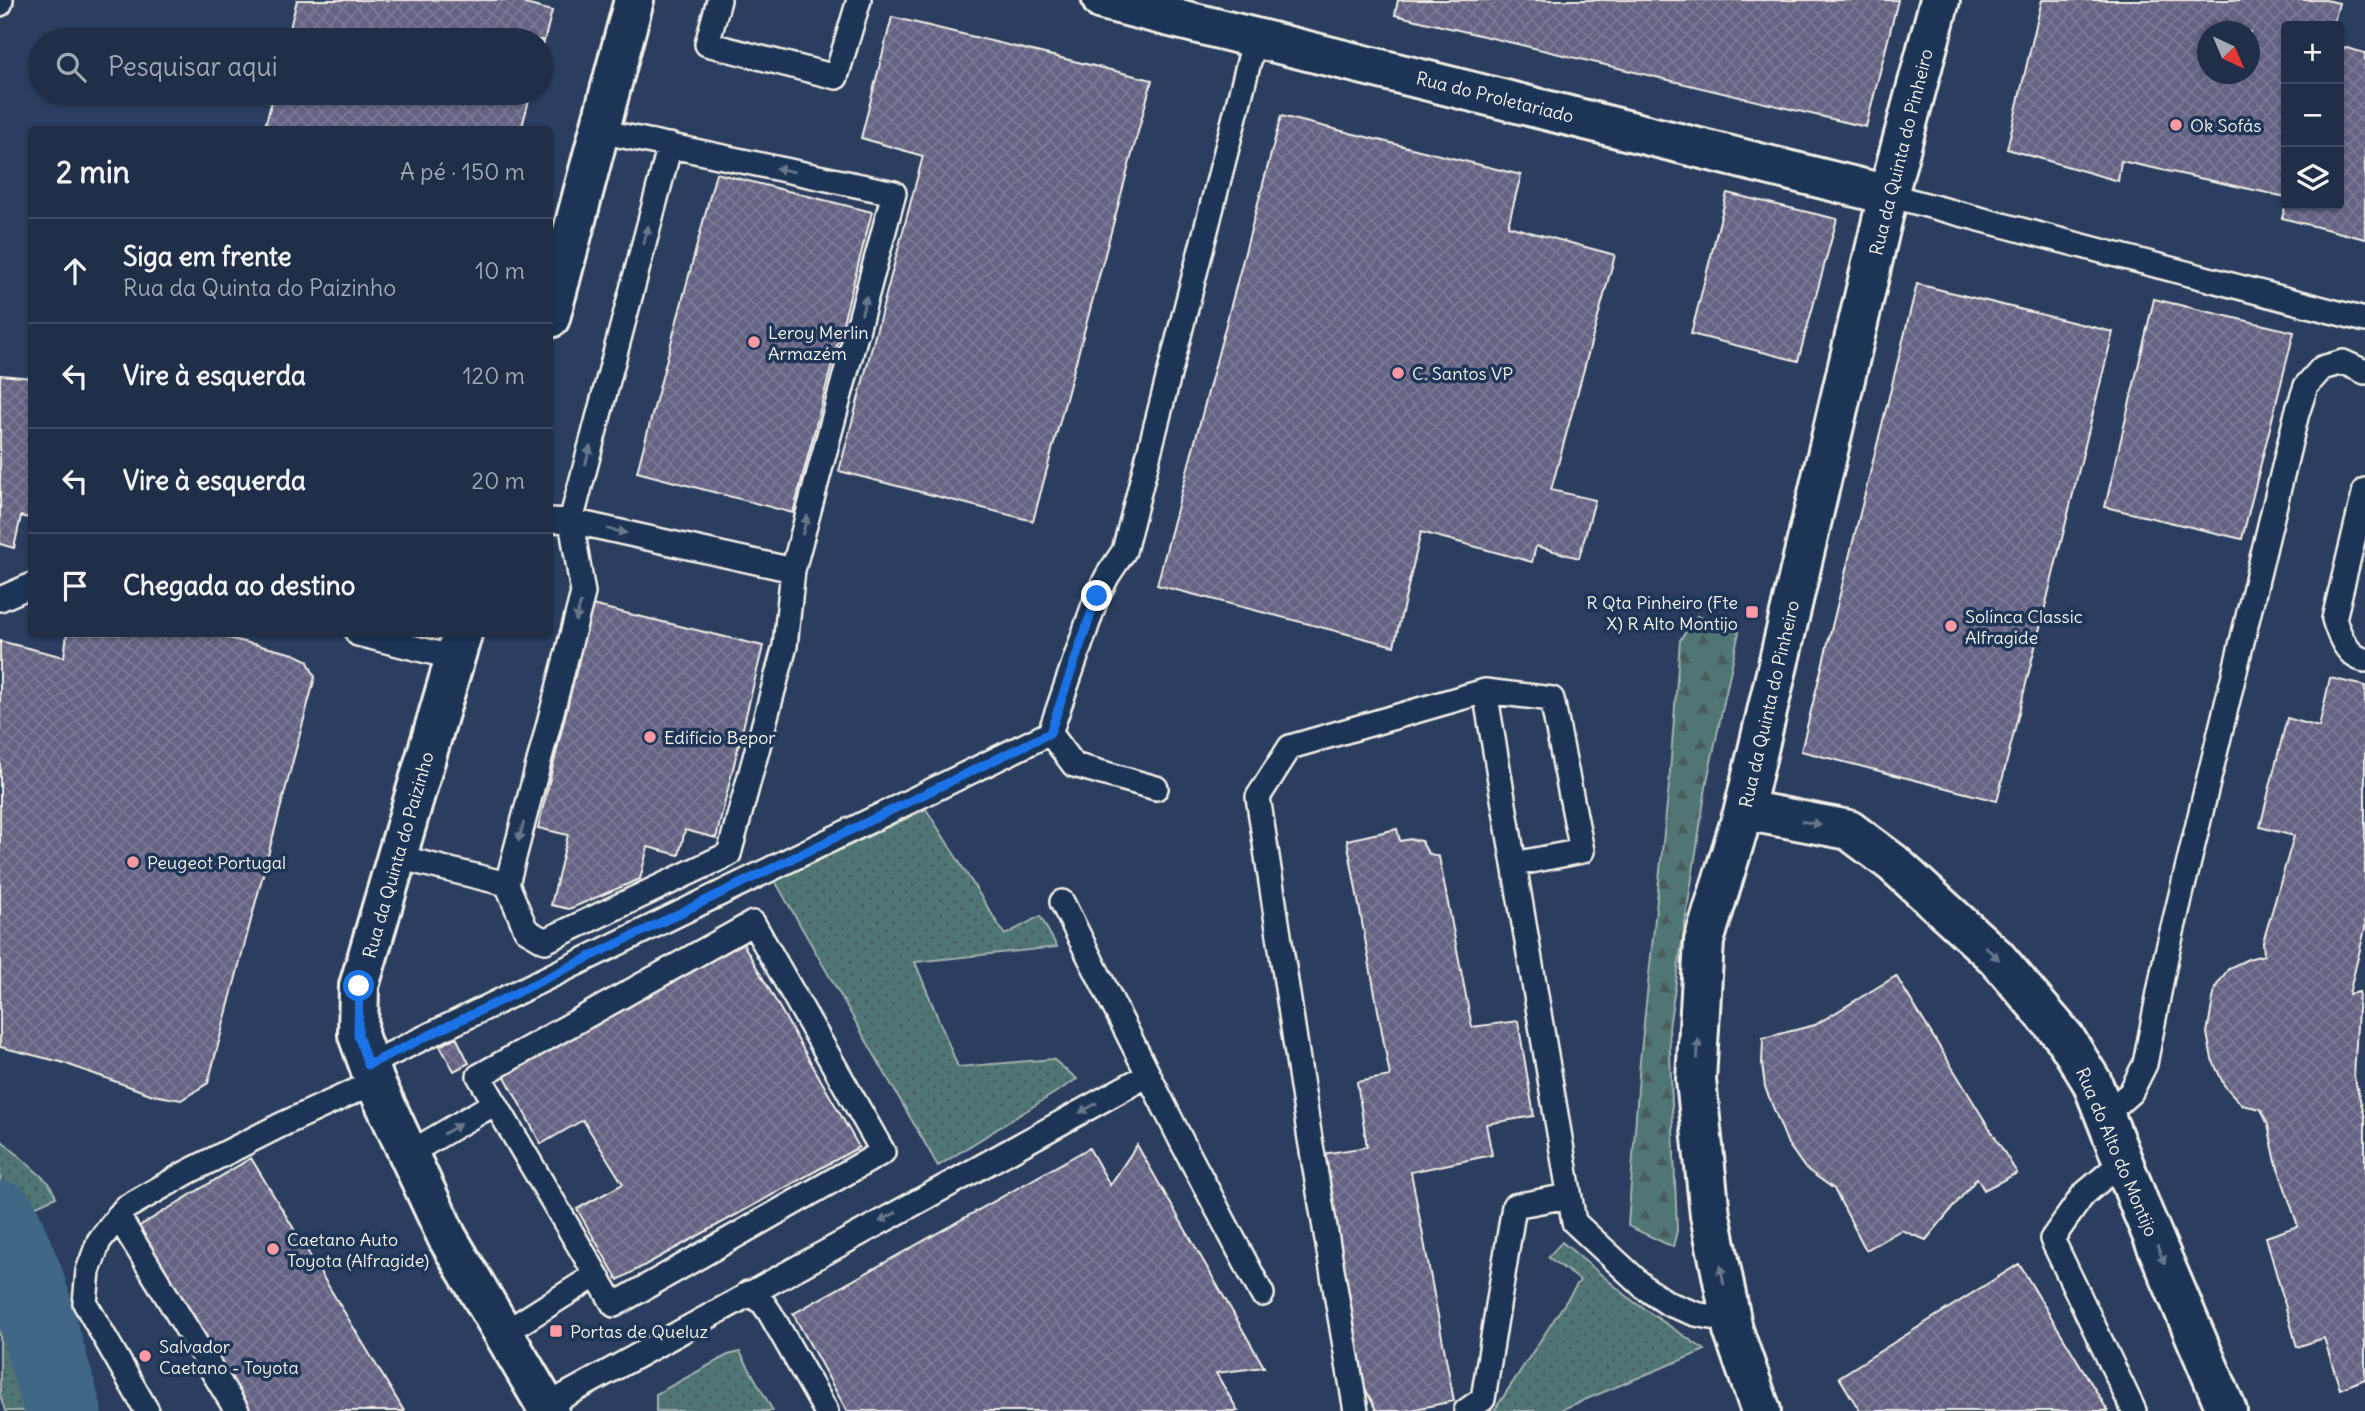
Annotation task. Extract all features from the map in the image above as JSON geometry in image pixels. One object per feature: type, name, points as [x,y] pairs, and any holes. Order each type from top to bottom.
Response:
[{"type":"street","points":[[553,307],[634,0]]},
{"type":"street","name":"Rua do Proletariado","points":[[1102,0],[1888,195]]},
{"type":"street","name":"Rua da Quinta do Pinheiro","points":[[1761,1411],[1731,1321],[1710,1216],[1696,1080],[1704,941],[1744,810],[1888,195],[1940,0]]},
{"type":"street","name":"Rua da Quinta do Paizinho","points":[[459,646],[359,986],[358,1035],[372,1074],[447,1237],[548,1409]]},
{"type":"street","name":"Rua do Alto do Montijo","points":[[1744,810],[1849,830],[1893,863],[1996,957],[2065,1038],[2092,1082],[2227,1411]]},
{"type":"lane","points":[[719,0],[708,44],[836,77],[859,0]]},
{"type":"lane","points":[[147,1411],[85,1303],[88,1271],[99,1241],[125,1208],[372,1074],[1050,733],[1097,596],[1125,551],[1255,38]]},
{"type":"lane","points":[[600,131],[670,145],[894,193],[793,570],[785,646],[729,855],[545,941],[526,930],[507,884],[583,593],[560,520],[670,145]]},
{"type":"lane","points":[[1888,195],[2365,320]]},
{"type":"lane","points":[[2105,1115],[2131,1092],[2145,1064],[2169,943],[2293,427],[2306,386],[2322,368],[2343,362],[2365,372]]},
{"type":"lane","points":[[2365,490],[2334,619],[2341,639],[2357,659],[2365,660]]},
{"type":"lane","points":[[560,520],[793,570]]},
{"type":"lane","points":[[0,599],[28,587]]},
{"type":"lane","points":[[383,637],[459,646]]},
{"type":"lane","points":[[1356,1411],[1310,1139],[1258,797],[1290,747],[1485,691],[1552,699],[1583,851],[1515,864]]},
{"type":"lane","points":[[1485,691],[1574,1222],[1645,1288],[1669,1304],[1696,1314],[1731,1321]]},
{"type":"lane","points":[[1050,733],[1074,765],[1156,788]]},
{"type":"lane","points":[[398,857],[507,884]]},
{"type":"lane","points":[[1062,902],[1262,1294]]},
{"type":"lane","points":[[753,923],[883,1152],[614,1305],[495,1103],[479,1076],[753,923]]},
{"type":"lane","points":[[548,1409],[748,1293],[1148,1075]]},
{"type":"lane","points":[[408,1154],[495,1103]]},
{"type":"lane","points":[[2123,1161],[2082,1195],[2052,1239],[2134,1411]]},
{"type":"lane","points":[[1466,1411],[1483,1399],[1514,1206],[1568,1196]]},
{"type":"lane","points":[[118,1216],[237,1411]]},
{"type":"lane","points":[[504,1333],[596,1275]]},
{"type":"lane","points":[[748,1293],[763,1303],[771,1313],[826,1411]]},
{"type":"green space","points":[[1697,616],[1739,632],[1707,781],[1669,1027],[1677,1231],[1673,1247],[1628,1226],[1640,1061],[1669,785],[1680,640]]},
{"type":"green space","points":[[926,809],[1005,935],[1040,916],[1057,947],[915,962],[958,1067],[1053,1059],[1077,1079],[938,1166],[775,881]]},
{"type":"green space","points":[[0,1139],[49,1183],[56,1197],[30,1209],[33,1224],[63,1293],[94,1411],[5,1411],[0,1395]]},
{"type":"green space","points":[[1562,1242],[1634,1302],[1705,1350],[1558,1411],[1494,1411],[1580,1280],[1548,1257]]},
{"type":"green space","points":[[740,1352],[773,1411],[656,1411],[656,1394],[728,1355]]},
{"type":"building","points":[[297,0],[526,0],[525,4],[552,11],[548,28],[290,28]]},
{"type":"building","points":[[1398,0],[1898,0],[1866,127],[1395,15]]},
{"type":"building","points":[[2042,0],[2326,0],[2339,3],[2334,21],[2281,21],[2281,196],[2121,161],[2118,181],[2007,149]]},
{"type":"building","points":[[892,17],[1152,80],[1033,521],[839,471],[923,156],[861,138]]},
{"type":"building","points":[[2344,47],[2365,53],[2365,239],[2282,218],[2284,210],[2344,210]]},
{"type":"building","points":[[271,105],[528,105],[522,126],[265,126]]},
{"type":"building","name":"C. Santos VP","points":[[1281,116],[1521,175],[1508,226],[1615,255],[1551,490],[1595,500],[1579,558],[1536,546],[1532,562],[1421,532],[1394,646],[1157,585]]},
{"type":"building","name":"Leroy Merlin Armazém","points":[[716,173],[872,212],[793,513],[637,472]]},
{"type":"building","points":[[1727,193],[1837,219],[1798,361],[1691,334]]},
{"type":"building","points":[[1917,284],[2113,332],[1997,801],[1801,751]]},
{"type":"building","points":[[2154,299],[2294,332],[2242,539],[2105,507]]},
{"type":"building","points":[[0,375],[28,378],[28,518],[21,516],[14,548],[0,544]]},
{"type":"building","name":"Edifício Bepor","points":[[592,605],[763,646],[716,838],[685,830],[679,855],[648,847],[640,879],[569,909],[551,905],[568,835],[538,828]]},
{"type":"building","name":"Peugeot Portugal","points":[[67,637],[224,637],[294,654],[307,660],[315,677],[208,1083],[181,1100],[153,1095],[61,1062],[0,1047],[0,641],[64,657]]},
{"type":"building","points":[[2330,678],[2365,686],[2365,929],[2349,994],[2359,992],[2354,1077],[2365,1118],[2365,1379],[2340,1389],[2324,1338],[2297,1347],[2266,1237],[2298,1226],[2261,1109],[2242,1105],[2224,1085],[2212,1059],[2207,1033],[2215,988],[2229,968],[2264,955],[2263,942],[2294,836],[2260,827],[2287,718],[2319,727]]},
{"type":"building","points":[[1397,829],[1400,841],[1421,841],[1428,853],[1439,857],[1472,1027],[1518,1021],[1534,1116],[1486,1124],[1492,1155],[1411,1172],[1454,1401],[1406,1411],[1382,1411],[1376,1410],[1364,1386],[1322,1154],[1367,1147],[1357,1082],[1390,1076],[1347,840]]},
{"type":"building","points":[[741,940],[859,1147],[618,1280],[577,1209],[623,1184],[583,1120],[541,1144],[503,1073]]},
{"type":"building","points":[[1896,976],[2017,1173],[1984,1190],[1977,1178],[1926,1240],[1901,1230],[1866,1250],[1834,1189],[1805,1168],[1788,1144],[1765,1087],[1763,1038],[1815,1025]]},
{"type":"building","points":[[456,1037],[469,1063],[454,1071],[440,1046]]},
{"type":"building","points":[[1137,1145],[1264,1367],[1216,1373],[1238,1411],[847,1411],[793,1314],[1089,1148],[1110,1185]]},
{"type":"building","points":[[251,1158],[404,1411],[249,1411],[138,1227]]},
{"type":"building","points":[[2019,1264],[2108,1411],[1860,1411],[1839,1377]]},
{"type":"waterway","points":[[0,1219],[26,1282],[63,1411]]},
{"type":"place","name":"Ok Sofás","points":[[2176,125]]},
{"type":"place","name":"Leroy Merlin Armazém","points":[[754,342]]},
{"type":"place","name":"C. Santos VP","points":[[1398,373]]},
{"type":"place","name":"R Qta Pinheiro (Fte X) R Alto Montijo","points":[[1752,612]]},
{"type":"place","name":"Solinca Classic Alfragide","points":[[1951,626]]},
{"type":"place","name":"Edifício Bepor","points":[[650,737]]},
{"type":"place","name":"Peugeot Portugal","points":[[133,862]]},
{"type":"place","name":"Caetano Auto Toyota (Alfragide)","points":[[273,1249]]},
{"type":"place","name":"Portas de Queluz","points":[[556,1331]]},
{"type":"place","name":"Salvador Caetano - Toyota","points":[[145,1356]]},
{"type":"route","points":[[359,986],[358,1035],[368,1065],[1050,733],[1097,596]]}]
